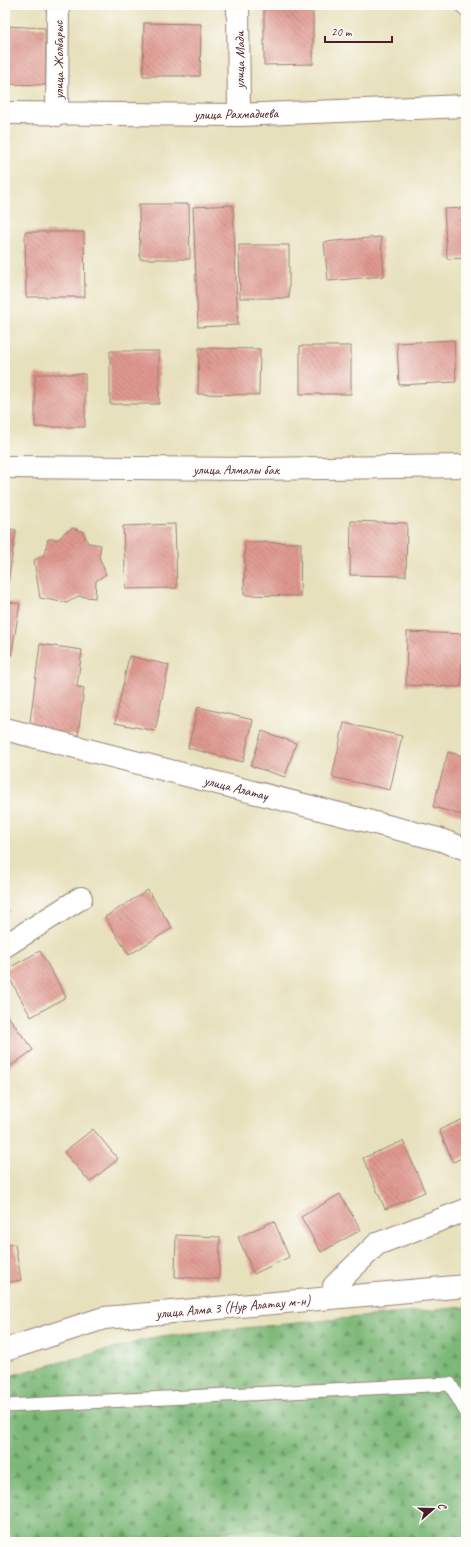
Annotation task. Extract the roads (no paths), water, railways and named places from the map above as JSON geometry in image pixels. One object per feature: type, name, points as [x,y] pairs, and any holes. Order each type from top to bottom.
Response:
[{"type":"street","name":"улица Жолбарыс","points":[[57,115],[58,5]]},
{"type":"street","name":"улица Мади","points":[[238,5],[239,115]]},
{"type":"street","name":"улица Рахмадиева","points":[[5,113],[57,115],[239,115],[466,106]]},
{"type":"street","name":"улица Алмалы бак","points":[[5,467],[254,469],[466,466]]},
{"type":"street","name":"улица Алатау","points":[[5,729],[438,839],[466,849]]},
{"type":"street","points":[[5,946],[80,898]]},
{"type":"street","points":[[332,1298],[334,1286],[377,1244],[466,1210]]},
{"type":"street","name":"улица Алма 3 (Нур Алатау м-н)","points":[[5,1350],[104,1318],[466,1286]]},
{"type":"lane","points":[[461,5],[466,10]]},
{"type":"lane","points":[[5,1406],[450,1384],[466,1412]]}]
